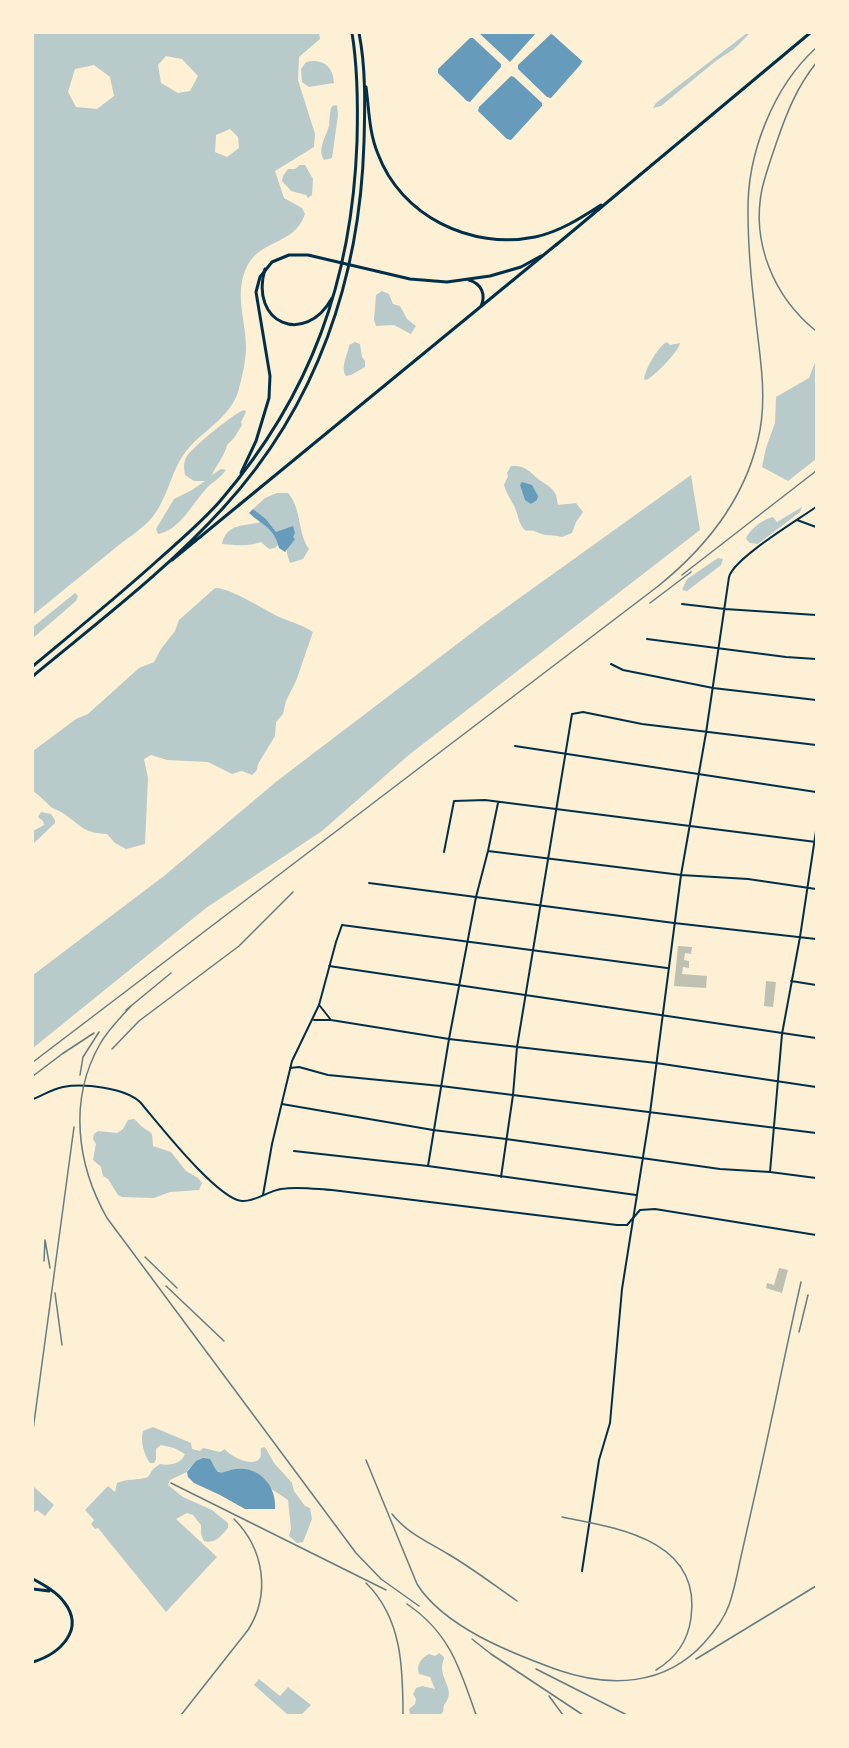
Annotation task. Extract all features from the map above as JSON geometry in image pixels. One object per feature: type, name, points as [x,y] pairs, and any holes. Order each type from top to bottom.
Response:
[{"type":"main road","points":[[33,666],[199,524],[260,449],[294,394],[316,347],[336,291],[349,230],[356,169],[356,72],[352,33]]},
{"type":"main road","points":[[359,33],[371,130],[382,164],[407,199],[438,223],[472,235],[525,239],[537,237],[568,225],[610,200]]},
{"type":"main road","points":[[33,676],[476,312],[810,33]]},
{"type":"main road","points":[[145,582],[204,529],[245,481],[301,398],[323,350],[343,293],[358,221],[363,169],[364,72]]},
{"type":"main road","points":[[239,477],[259,432],[269,398],[270,376],[256,291],[260,277],[272,262],[298,254],[423,281],[447,282],[469,280],[520,267],[557,244]]},
{"type":"main road","points":[[265,269],[261,280],[262,299],[270,314],[283,323],[295,325],[308,322],[322,312],[336,291]]},
{"type":"main road","points":[[469,280],[475,282],[482,290],[483,302],[476,312]]},
{"type":"main road","points":[[33,1579],[56,1594],[70,1613],[70,1631],[65,1642],[56,1652],[33,1662]]},
{"type":"main road","points":[[33,1589],[56,1594]]},
{"type":"street","points":[[582,1571],[599,1460],[610,1423],[622,1289],[650,1113],[667,968],[729,577],[733,569],[745,557],[816,507]]},
{"type":"street","points":[[797,520],[816,527]]},
{"type":"street","points":[[682,604],[816,615]]},
{"type":"street","points":[[647,639],[816,659]]},
{"type":"street","points":[[611,664],[623,670],[713,688],[816,700]]},
{"type":"street","points":[[501,1177],[513,1095],[517,1047],[572,714],[583,712],[642,724],[816,745]]},
{"type":"street","points":[[515,746],[699,776],[816,792]]},
{"type":"street","points":[[444,852],[454,801],[485,800],[815,841]]},
{"type":"street","points":[[428,1166],[467,942],[498,803]]},
{"type":"street","points":[[770,1172],[782,1034],[816,831]]},
{"type":"street","points":[[488,851],[681,875],[748,879],[816,889]]},
{"type":"street","points":[[369,883],[816,939]]},
{"type":"street","points":[[263,1195],[290,1068],[302,1038],[320,1005],[342,925],[667,968]]},
{"type":"street","points":[[329,966],[816,1038]]},
{"type":"street","points":[[791,981],[816,985]]},
{"type":"street","points":[[320,1005],[331,1020]]},
{"type":"street","points":[[313,1020],[331,1020],[449,1039],[656,1063],[777,1083],[816,1087]]},
{"type":"street","points":[[290,1068],[299,1067],[328,1075],[441,1086],[816,1133]]},
{"type":"street","points":[[33,1099],[73,1085],[115,1090],[136,1098],[192,1162],[232,1198],[242,1201],[278,1189],[294,1188],[617,1225],[627,1225],[640,1210],[655,1209],[816,1235]]},
{"type":"street","points":[[282,1104],[433,1130],[506,1138],[720,1170],[770,1172],[816,1178]]},
{"type":"street","points":[[294,1151],[428,1166],[637,1195]]},
{"type":"shaded area","points":[[33,33],[319,33],[320,39],[299,57],[298,80],[315,134],[314,147],[275,171],[284,198],[302,208],[305,214],[300,225],[293,232],[258,253],[245,271],[241,299],[246,338],[245,364],[234,401],[223,416],[194,442],[182,457],[161,504],[149,521],[33,615]],"holes":[[[166,56],[182,59],[198,76],[190,91],[178,93],[161,83],[158,65]],[[94,65],[110,77],[114,96],[97,109],[76,107],[68,92],[75,69]],[[230,129],[238,137],[239,148],[227,157],[215,152],[216,135]]]},
{"type":"shaded area","points":[[750,33],[734,49],[661,106],[653,108],[656,103]]},
{"type":"shaded area","points":[[312,61],[328,66],[334,83],[309,87],[302,82],[301,69],[306,62]]},
{"type":"shaded area","points":[[337,105],[338,115],[332,158],[324,160],[322,147],[329,126],[332,106]]},
{"type":"shaded area","points":[[300,165],[305,165],[313,179],[312,195],[308,198],[306,195],[291,191],[282,181],[288,169],[295,169]]},
{"type":"shaded area","points":[[382,291],[389,294],[393,304],[400,306],[407,319],[416,326],[411,334],[394,325],[376,326],[374,320],[376,295]]},
{"type":"shaded area","points":[[355,342],[360,344],[365,367],[346,376],[344,365],[349,345]]},
{"type":"shaded area","points":[[667,342],[670,345],[680,343],[660,370],[646,380],[644,379],[653,358]]},
{"type":"shaded area","points":[[816,360],[816,459],[788,481],[762,467],[775,423],[776,397],[809,378]]},
{"type":"shaded area","points":[[244,410],[246,412],[241,422],[242,425],[227,445],[212,475],[221,469],[226,470],[206,489],[179,522],[166,532],[158,534],[156,529],[174,499],[205,481],[194,481],[185,475],[184,463],[187,456],[214,431]]},
{"type":"shaded area","points":[[511,466],[525,468],[550,487],[556,495],[558,505],[576,503],[583,512],[572,533],[562,537],[526,531],[523,528],[504,485]]},
{"type":"shaded area","points":[[691,475],[700,530],[410,754],[322,831],[206,908],[33,1048],[33,975],[164,876],[277,781],[486,622]]},
{"type":"shaded area","points":[[277,493],[288,493],[296,506],[305,542],[309,549],[303,559],[290,563],[287,550],[292,542],[280,532],[276,532],[266,519],[253,509],[265,498]]},
{"type":"shaded area","points":[[802,507],[800,512],[758,544],[750,543],[746,539],[761,522],[773,517],[777,522]]},
{"type":"shaded area","points":[[261,522],[276,537],[278,545],[275,548],[269,549],[261,542],[247,545],[222,544],[224,537],[232,529]]},
{"type":"shaded area","points":[[718,558],[723,559],[721,565],[687,591],[682,590],[687,579]]},
{"type":"shaded area","points":[[215,588],[236,594],[313,632],[283,714],[276,722],[275,736],[258,764],[257,770],[252,775],[242,771],[232,774],[208,762],[167,760],[151,755],[144,759],[148,778],[145,844],[126,849],[115,843],[107,834],[83,828],[51,807],[33,791],[33,751],[76,719],[88,714],[139,668],[154,662],[175,631],[179,620]]},
{"type":"shaded area","points":[[75,593],[78,596],[76,601],[33,638],[33,627]]},
{"type":"shaded area","points":[[41,812],[51,814],[55,823],[33,844],[33,831],[44,825],[38,817]]},
{"type":"shaded area","points":[[134,1119],[151,1133],[153,1146],[171,1152],[186,1171],[198,1178],[202,1183],[199,1190],[170,1192],[154,1198],[118,1195],[108,1179],[103,1176],[101,1167],[93,1160],[96,1144],[93,1139],[94,1134],[98,1131],[117,1133],[123,1129],[128,1120]]},
{"type":"shaded area","points":[[153,1427],[191,1443],[192,1449],[200,1451],[203,1448],[220,1452],[225,1449],[237,1458],[248,1462],[257,1461],[261,1457],[261,1448],[265,1447],[274,1463],[292,1483],[294,1491],[305,1506],[310,1508],[312,1519],[303,1542],[297,1543],[289,1536],[291,1529],[288,1500],[270,1488],[266,1480],[216,1471],[212,1463],[189,1468],[187,1472],[170,1480],[168,1485],[183,1497],[212,1510],[228,1523],[228,1528],[215,1540],[208,1542],[204,1541],[201,1525],[193,1515],[187,1513],[176,1519],[217,1557],[166,1612],[98,1528],[95,1529],[91,1524],[94,1520],[85,1510],[108,1486],[115,1492],[117,1483],[148,1477],[160,1464],[175,1464],[181,1460],[185,1454],[161,1445],[156,1449],[154,1463],[150,1463],[143,1448],[142,1435],[143,1431]]},
{"type":"shaded area","points":[[33,1486],[54,1505],[45,1516],[37,1510],[33,1513]]},
{"type":"shaded area","points":[[439,1653],[444,1657],[442,1666],[449,1691],[443,1712],[440,1715],[410,1715],[409,1709],[415,1704],[416,1699],[413,1694],[416,1688],[422,1686],[435,1689],[430,1677],[419,1674],[420,1662],[429,1654],[435,1656]]},
{"type":"shaded area","points":[[259,1679],[280,1696],[288,1687],[311,1705],[301,1715],[288,1715],[254,1685]]},
{"type":"water","points":[[479,33],[536,33],[510,62]]},
{"type":"water","points":[[551,34],[582,61],[551,98],[547,97],[518,69],[518,65]]},
{"type":"water","points":[[470,38],[473,38],[501,64],[501,67],[470,102],[438,73],[438,69]]},
{"type":"water","points":[[511,76],[542,103],[542,106],[511,140],[507,139],[478,111],[479,107]]},
{"type":"water","points":[[522,482],[532,485],[538,496],[537,500],[531,504],[525,500],[520,485]]},
{"type":"water","points":[[253,509],[266,519],[276,532],[293,526],[295,539],[285,552],[279,548],[271,531],[249,513]]},
{"type":"water","points":[[203,1458],[210,1459],[219,1472],[244,1469],[259,1474],[270,1485],[275,1509],[245,1509],[194,1483],[188,1477],[187,1472],[196,1461]]},
{"type":"building","points":[[678,946],[692,947],[691,954],[685,953],[684,960],[689,961],[689,968],[683,967],[682,974],[707,976],[706,988],[674,986]]},
{"type":"building","points":[[766,981],[776,982],[773,1007],[764,1006]]},
{"type":"building","points":[[779,1268],[788,1270],[782,1293],[766,1288],[767,1283],[774,1285]]},
{"type":"railway","points":[[33,1062],[657,587],[692,555],[723,518],[746,476],[754,454],[762,416],[762,371],[752,287],[749,237],[748,212],[752,167],[775,102],[787,82],[816,48]]},
{"type":"railway","points":[[816,63],[793,100],[785,120],[765,176],[759,209],[763,249],[769,268],[788,302],[816,331]]},
{"type":"railway","points":[[682,575],[816,471]]},
{"type":"railway","points":[[650,603],[691,572]]},
{"type":"railway","points":[[112,1049],[139,1021],[239,946],[293,892]]},
{"type":"railway","points":[[126,1010],[171,973]]},
{"type":"railway","points":[[132,1005],[100,1044],[83,1087],[80,1132],[83,1154],[97,1198],[107,1218],[356,1553],[381,1579],[419,1606]]},
{"type":"railway","points":[[80,1075],[83,1057],[99,1032]]},
{"type":"railway","points":[[33,1076],[94,1033]]},
{"type":"railway","points":[[33,1430],[74,1127]]},
{"type":"railway","points":[[44,1261],[45,1240],[50,1268]]},
{"type":"railway","points":[[145,1257],[177,1288]]},
{"type":"railway","points":[[366,1460],[417,1584],[429,1599],[461,1626],[500,1647],[578,1676],[617,1681],[654,1675],[672,1668],[704,1643],[718,1625],[729,1605],[737,1578],[801,1282]]},
{"type":"railway","points":[[166,1286],[224,1341]]},
{"type":"railway","points":[[55,1293],[62,1345]]},
{"type":"railway","points":[[799,1332],[808,1295]]},
{"type":"railway","points":[[171,1483],[386,1590]]},
{"type":"railway","points":[[392,1514],[411,1532],[466,1565],[517,1601]]},
{"type":"railway","points":[[562,1517],[607,1526],[652,1542],[670,1555],[683,1571],[691,1592],[691,1618],[687,1634],[675,1654],[656,1670]]},
{"type":"railway","points":[[181,1715],[248,1630],[260,1602],[262,1587],[258,1558],[252,1544],[234,1519]]},
{"type":"railway","points":[[366,1583],[378,1597],[394,1628],[401,1662],[403,1715]]},
{"type":"railway","points":[[696,1659],[816,1586]]},
{"type":"railway","points":[[407,1604],[422,1615],[444,1640],[465,1682],[476,1715]]},
{"type":"railway","points":[[472,1639],[583,1715]]},
{"type":"railway","points":[[536,1669],[627,1715]]},
{"type":"railway","points":[[549,1696],[563,1715]]}]
